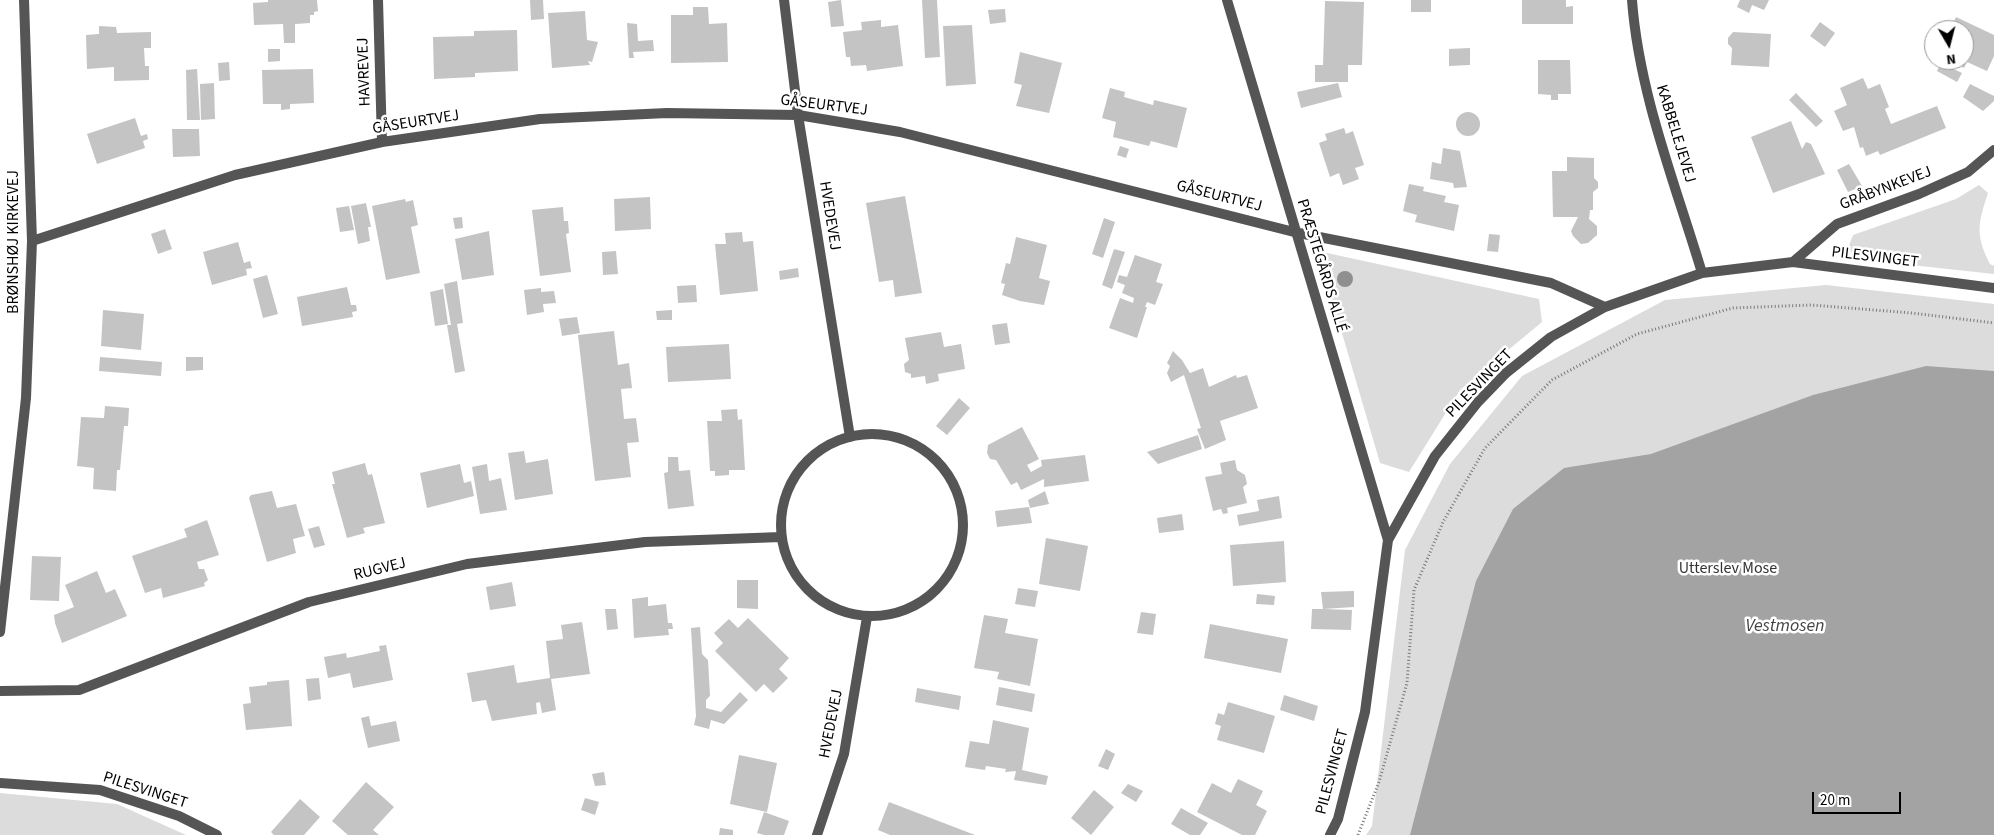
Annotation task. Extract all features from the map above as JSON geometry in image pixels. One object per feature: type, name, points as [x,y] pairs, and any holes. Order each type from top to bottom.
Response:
[{"type":"street","name":"BRØNSHØJ KIRKEVEJ","points":[[0,632],[26,398],[32,241],[24,0]]},
{"type":"street","name":"HAVREVEJ","points":[[378,0],[382,142]]},
{"type":"street","name":"HVEDEVEJ","points":[[784,0],[798,114],[850,436]]},
{"type":"street","name":"PRÆSTEGÅRDS ALLÉ","points":[[1227,0],[1294,232],[1388,540]]},
{"type":"street","name":"KABBELEJEVEJ","points":[[1632,0],[1634,29],[1646,91],[1702,273]]},
{"type":"street","name":"GÅSEURTVEJ","points":[[32,241],[235,175],[382,142],[540,119],[667,113],[798,114],[900,132],[1294,232],[1551,284],[1604,307]]},
{"type":"street","name":"GRÅBYNKEVEJ","points":[[1793,262],[1837,224],[1919,194],[1968,172],[1994,150]]},
{"type":"street","name":"PILESVINGET","points":[[1330,835],[1338,819],[1365,712],[1388,540],[1435,456],[1478,402],[1506,373],[1551,338],[1604,307],[1702,273],[1793,262],[1994,288]]},
{"type":"street","points":[[885,435],[918,446],[944,469],[960,500],[964,534],[954,568],[932,595],[902,612],[867,617],[836,610],[810,592],[791,567],[781,537],[783,504],[796,474],[820,451],[850,436],[885,435]]},
{"type":"street","name":"RUGVEJ","points":[[0,691],[79,690],[309,602],[467,564],[645,542],[781,537]]},
{"type":"street","name":"HVEDEVEJ","points":[[817,835],[844,754],[867,617]]},
{"type":"street","name":"PILESVINGET","points":[[0,783],[100,790],[179,816],[218,835]]},
{"type":"path","points":[[1358,835],[1379,782],[1407,683],[1414,590],[1417,582],[1443,522],[1485,448],[1552,380],[1638,334],[1733,308],[1811,306],[1912,312],[1994,323]]},
{"type":"green space","points":[[1979,185],[1988,193],[1980,221],[1980,237],[1985,254],[1990,264],[1994,266],[1994,274],[1856,259],[1848,248],[1853,235],[1956,199]]},
{"type":"green space","points":[[1318,251],[1539,299],[1542,322],[1460,390],[1409,472],[1380,463]]},
{"type":"green space","name":"Vestmosen","points":[[1826,285],[1994,304],[1994,835],[1366,835],[1372,826],[1405,550],[1450,464],[1522,376],[1665,300]]},
{"type":"green space","points":[[0,793],[117,804],[186,835],[0,835]]},
{"type":"water","name":"Vestmosen","points":[[1926,366],[1994,371],[1994,835],[1410,835],[1476,581],[1513,509],[1564,468],[1651,454],[1813,395]]},
{"type":"building","points":[[268,0],[317,0],[318,11],[314,12],[314,15],[310,15],[310,23],[295,24],[295,43],[284,43],[283,24],[254,25],[253,3],[268,2]]},
{"type":"building","points":[[530,0],[543,0],[544,19],[531,20]]},
{"type":"building","points":[[841,0],[844,26],[831,27],[828,2]]},
{"type":"building","points":[[922,0],[937,0],[940,57],[925,58]]},
{"type":"building","points":[[1411,0],[1431,0],[1431,12],[1411,12]]},
{"type":"building","points":[[1522,0],[1566,0],[1566,7],[1573,6],[1573,24],[1522,24]]},
{"type":"building","points":[[1740,0],[1769,0],[1764,10],[1752,5],[1749,13],[1737,7]]},
{"type":"building","points":[[1325,1],[1364,2],[1362,65],[1348,65],[1348,82],[1315,82],[1315,65],[1323,65]]},
{"type":"building","points":[[693,7],[708,7],[709,24],[727,23],[728,62],[671,63],[671,15],[693,15]]},
{"type":"building","points":[[1005,9],[1006,22],[990,24],[988,10]]},
{"type":"building","points":[[585,11],[587,40],[598,42],[592,62],[588,61],[590,65],[552,68],[548,13]]},
{"type":"building","points":[[881,20],[881,27],[898,25],[903,66],[867,71],[866,65],[851,66],[850,57],[846,57],[843,32],[862,30],[861,22]]},
{"type":"building","points":[[1820,22],[1835,33],[1825,47],[1810,36]]},
{"type":"building","points":[[627,23],[637,24],[638,41],[653,40],[654,51],[633,52],[634,58],[629,58]]},
{"type":"building","points":[[972,25],[976,84],[946,86],[943,26]]},
{"type":"building","points":[[99,26],[116,27],[117,33],[151,32],[151,48],[144,48],[145,66],[149,66],[149,80],[114,81],[114,67],[87,69],[86,35],[99,34]]},
{"type":"building","points":[[1974,26],[1994,35],[1994,56],[1987,71],[1974,65]]},
{"type":"building","points":[[517,30],[518,71],[475,73],[475,77],[434,79],[433,37],[474,36],[474,31]]},
{"type":"building","points":[[1733,32],[1771,34],[1769,67],[1731,65],[1732,48],[1728,44],[1728,38]]},
{"type":"building","points":[[1470,48],[1470,65],[1449,66],[1449,49]]},
{"type":"building","points":[[268,49],[280,49],[280,61],[268,62]]},
{"type":"building","points":[[1020,52],[1062,63],[1049,113],[1016,106],[1022,85],[1014,83]]},
{"type":"building","points":[[1538,60],[1570,60],[1571,94],[1558,94],[1558,100],[1551,100],[1551,95],[1538,94]]},
{"type":"building","points":[[229,62],[230,80],[219,81],[218,63]]},
{"type":"building","points":[[197,69],[200,120],[187,120],[186,70]]},
{"type":"building","points":[[313,69],[314,103],[290,104],[290,109],[281,110],[281,104],[263,104],[262,70]]},
{"type":"building","points":[[1956,70],[1962,73],[1957,82],[1937,71]]},
{"type":"building","points":[[1863,78],[1868,89],[1880,84],[1889,107],[1885,109],[1891,124],[1937,106],[1946,128],[1880,155],[1878,151],[1866,156],[1863,147],[1860,148],[1854,127],[1843,131],[1834,111],[1847,105],[1840,88]]},
{"type":"building","points":[[214,83],[215,119],[201,120],[200,84]]},
{"type":"building","points":[[1338,83],[1342,97],[1301,108],[1297,92]]},
{"type":"building","points":[[1970,84],[1994,96],[1994,101],[1983,111],[1963,97]]},
{"type":"building","points":[[1110,88],[1125,92],[1124,97],[1153,105],[1154,100],[1187,108],[1177,148],[1151,141],[1149,146],[1113,137],[1116,122],[1102,118]]},
{"type":"building","points":[[1796,93],[1823,121],[1816,127],[1789,100]]},
{"type":"building","points":[[1468,112],[1476,116],[1480,124],[1476,132],[1468,136],[1460,132],[1456,124],[1460,116]]},
{"type":"building","points":[[135,118],[141,136],[147,134],[148,139],[143,141],[145,148],[97,164],[87,134]]},
{"type":"building","points":[[1791,121],[1802,149],[1806,142],[1811,144],[1825,174],[1773,193],[1751,137]]},
{"type":"building","points":[[1344,128],[1346,134],[1353,131],[1364,165],[1355,168],[1359,179],[1343,185],[1339,173],[1330,177],[1319,143],[1327,140],[1325,134]]},
{"type":"building","points":[[172,129],[199,129],[200,156],[173,157]]},
{"type":"building","points":[[1120,146],[1129,149],[1126,158],[1117,155]]},
{"type":"building","points":[[1443,148],[1460,151],[1467,187],[1454,188],[1453,183],[1430,179],[1432,162],[1441,164]]},
{"type":"building","points":[[1567,157],[1594,158],[1594,178],[1598,182],[1598,188],[1593,192],[1593,210],[1590,210],[1589,219],[1597,226],[1597,235],[1588,243],[1581,244],[1571,231],[1578,217],[1553,217],[1552,171],[1567,171]]},
{"type":"building","points":[[1849,164],[1862,186],[1848,192],[1837,170]]},
{"type":"building","points":[[1409,184],[1424,187],[1423,191],[1446,196],[1444,202],[1459,205],[1454,231],[1415,222],[1417,215],[1403,211]]},
{"type":"building","points":[[905,196],[922,293],[895,297],[893,280],[879,282],[866,203]]},
{"type":"building","points":[[650,197],[651,229],[615,231],[614,199]]},
{"type":"building","points":[[405,199],[406,202],[413,200],[418,225],[411,227],[420,273],[386,280],[372,206]]},
{"type":"building","points":[[366,203],[371,227],[368,227],[370,241],[358,244],[351,206]]},
{"type":"building","points":[[349,206],[354,230],[340,232],[336,208]]},
{"type":"building","points":[[563,207],[564,221],[568,221],[569,233],[566,234],[571,272],[540,276],[532,210]]},
{"type":"building","points":[[462,217],[463,228],[455,229],[453,218]]},
{"type":"building","points":[[1104,218],[1115,222],[1103,258],[1092,254]]},
{"type":"building","points":[[165,229],[172,249],[158,254],[151,234]]},
{"type":"building","points":[[489,231],[494,275],[462,280],[455,239]]},
{"type":"building","points":[[742,232],[743,242],[753,241],[758,291],[720,295],[715,244],[726,244],[725,233]]},
{"type":"building","points":[[1489,234],[1500,235],[1498,252],[1487,251]]},
{"type":"building","points":[[1016,237],[1047,245],[1039,278],[1050,281],[1044,305],[1020,301],[1002,295],[1005,284],[1001,283],[1006,263],[1010,264]]},
{"type":"building","points":[[238,242],[244,263],[250,261],[252,268],[246,269],[247,275],[212,285],[203,252]]},
{"type":"building","points":[[1114,249],[1125,252],[1112,289],[1102,285]]},
{"type":"building","points":[[616,251],[618,274],[603,275],[602,252]]},
{"type":"building","points":[[1135,255],[1162,264],[1156,282],[1163,284],[1155,305],[1147,302],[1137,338],[1109,328],[1120,298],[1133,303],[1134,298],[1122,293],[1125,285],[1117,282],[1119,275],[1127,277]]},
{"type":"building","points":[[798,268],[799,277],[780,280],[779,271]]},
{"type":"building","points":[[267,275],[278,314],[263,318],[253,279]]},
{"type":"building","points":[[457,281],[463,323],[457,324],[465,371],[455,373],[447,325],[451,325],[444,284]]},
{"type":"building","points":[[696,285],[697,302],[678,303],[677,286]]},
{"type":"building","points":[[347,287],[351,305],[356,305],[357,311],[352,312],[353,317],[302,326],[297,297]]},
{"type":"building","points":[[541,288],[541,292],[554,291],[556,303],[543,304],[544,312],[527,315],[524,290]]},
{"type":"building","points":[[443,289],[448,324],[435,326],[430,292]]},
{"type":"building","points":[[103,310],[144,314],[141,350],[101,346]]},
{"type":"building","points":[[672,310],[672,320],[657,320],[656,311]]},
{"type":"building","points":[[577,317],[580,333],[562,336],[559,319]]},
{"type":"building","points":[[1007,323],[1010,343],[995,345],[992,325]]},
{"type":"building","points":[[614,331],[618,365],[629,363],[632,388],[621,389],[624,419],[636,418],[639,442],[627,443],[631,477],[595,481],[578,335]]},
{"type":"building","points":[[941,332],[944,347],[961,344],[965,369],[938,374],[939,381],[926,384],[925,376],[911,378],[911,374],[905,372],[904,364],[909,360],[905,338]]},
{"type":"building","points":[[729,344],[731,379],[668,382],[666,347]]},
{"type":"building","points":[[1173,351],[1182,360],[1190,373],[1203,368],[1209,387],[1236,375],[1237,378],[1247,375],[1258,408],[1220,421],[1226,440],[1205,449],[1197,429],[1201,428],[1184,375],[1171,382],[1167,373],[1170,366],[1167,363]]},
{"type":"building","points":[[100,357],[162,362],[161,376],[99,371]]},
{"type":"building","points":[[186,357],[203,357],[203,370],[186,371]]},
{"type":"building","points":[[959,398],[970,408],[947,435],[936,426]]},
{"type":"building","points":[[105,406],[129,408],[128,426],[124,426],[120,470],[117,470],[116,491],[93,489],[94,468],[77,466],[81,417],[104,418]]},
{"type":"building","points":[[737,409],[738,420],[742,419],[745,470],[729,470],[729,475],[715,476],[715,471],[710,471],[707,421],[722,421],[721,410]]},
{"type":"building","points":[[1022,427],[1039,459],[1027,465],[1031,472],[1042,466],[1041,460],[1085,455],[1089,481],[1044,487],[1044,479],[1021,490],[1017,482],[1011,485],[996,460],[990,459],[987,453],[988,445]]},
{"type":"building","points":[[1198,435],[1202,449],[1158,464],[1147,452]]},
{"type":"building","points":[[524,451],[526,463],[548,459],[553,494],[515,500],[508,453]]},
{"type":"building","points":[[668,457],[678,457],[679,471],[690,470],[694,506],[668,509],[664,473],[668,472]]},
{"type":"building","points":[[1235,460],[1237,470],[1245,475],[1247,484],[1243,487],[1247,503],[1227,508],[1228,513],[1223,514],[1221,509],[1213,511],[1205,477],[1222,474],[1220,463]]},
{"type":"building","points":[[365,463],[368,475],[372,474],[385,523],[363,528],[365,533],[347,538],[332,484],[335,484],[332,472]]},
{"type":"building","points":[[460,464],[464,483],[471,481],[474,496],[427,508],[420,473]]},
{"type":"building","points":[[487,464],[489,481],[501,478],[507,510],[480,514],[472,467]]},
{"type":"building","points":[[272,491],[277,508],[296,504],[305,536],[293,539],[296,553],[267,562],[249,498],[251,495]]},
{"type":"building","points":[[1045,491],[1049,504],[1030,508],[1028,500]]},
{"type":"building","points":[[1279,496],[1282,518],[1239,526],[1237,515],[1259,511],[1257,500]]},
{"type":"building","points":[[1029,507],[1032,523],[997,527],[995,511]]},
{"type":"building","points":[[1182,514],[1184,530],[1159,533],[1157,518]]},
{"type":"building","points":[[207,520],[219,555],[197,562],[199,569],[204,569],[208,580],[204,583],[205,586],[163,598],[161,588],[145,593],[132,556],[187,537],[184,529]]},
{"type":"building","points":[[319,526],[325,545],[314,548],[308,529]]},
{"type":"building","points":[[1046,538],[1088,546],[1080,591],[1039,584]]},
{"type":"building","points":[[1284,541],[1286,582],[1233,586],[1230,545]]},
{"type":"building","points":[[32,556],[61,557],[59,601],[30,600]]},
{"type":"building","points":[[97,571],[106,593],[115,589],[127,616],[62,643],[54,615],[74,607],[65,585]]},
{"type":"building","points":[[737,580],[758,580],[758,609],[737,608]]},
{"type":"building","points":[[512,582],[516,606],[490,610],[486,587]]},
{"type":"building","points":[[1018,588],[1038,591],[1035,607],[1015,604]]},
{"type":"building","points":[[1354,591],[1354,607],[1323,609],[1321,592]]},
{"type":"building","points":[[1257,594],[1275,596],[1274,605],[1256,604]]},
{"type":"building","points":[[648,597],[648,606],[666,604],[668,623],[672,623],[673,629],[668,629],[669,635],[634,638],[632,599]]},
{"type":"building","points":[[605,609],[616,609],[618,629],[607,630]]},
{"type":"building","points":[[1312,609],[1352,610],[1351,630],[1311,629]]},
{"type":"building","points":[[1141,612],[1156,614],[1153,635],[1137,633]]},
{"type":"building","points":[[984,615],[1008,619],[1005,633],[1038,639],[1030,686],[997,679],[999,672],[974,668]]},
{"type":"building","points":[[748,618],[789,658],[779,669],[788,678],[773,693],[764,684],[756,692],[715,651],[723,643],[714,633],[729,619],[738,628]]},
{"type":"building","points":[[582,622],[590,674],[551,679],[556,710],[542,713],[540,702],[536,703],[537,714],[492,721],[486,700],[472,702],[467,673],[514,665],[517,683],[550,678],[546,641],[563,639],[561,625]]},
{"type":"building","points":[[1210,624],[1288,639],[1281,673],[1204,658]]},
{"type":"building","points":[[700,627],[702,654],[708,660],[710,696],[706,700],[706,708],[721,712],[740,692],[748,700],[724,724],[711,720],[709,729],[694,725],[696,716],[691,628]]},
{"type":"building","points":[[386,645],[393,680],[353,688],[350,673],[328,678],[324,657],[346,653],[347,658],[380,651],[379,646]]},
{"type":"building","points":[[319,678],[321,699],[308,701],[306,679]]},
{"type":"building","points":[[289,680],[292,726],[246,730],[243,704],[251,703],[249,687],[267,685],[267,682]]},
{"type":"building","points":[[999,687],[1035,694],[1032,712],[996,705]]},
{"type":"building","points":[[917,688],[961,696],[959,710],[915,702]]},
{"type":"building","points":[[1284,695],[1318,706],[1314,721],[1280,710]]},
{"type":"building","points":[[1228,702],[1275,716],[1264,753],[1217,740],[1221,726],[1215,724],[1218,713],[1224,715]]},
{"type":"building","points":[[369,716],[371,726],[396,721],[400,741],[368,748],[361,718]]},
{"type":"building","points":[[993,720],[1029,728],[1022,770],[1048,776],[1046,785],[1014,780],[1016,771],[1005,772],[1006,769],[986,766],[985,770],[965,767],[970,741],[989,744]]},
{"type":"building","points":[[1106,749],[1115,754],[1108,770],[1098,766]]},
{"type":"building","points":[[739,755],[777,763],[767,812],[730,804]]},
{"type":"building","points":[[604,772],[606,785],[595,786],[592,774]]},
{"type":"building","points":[[1238,779],[1263,791],[1256,805],[1267,811],[1255,835],[1242,835],[1197,812],[1212,783],[1231,793]]},
{"type":"building","points":[[366,782],[394,807],[373,830],[379,835],[348,835],[332,821]]},
{"type":"building","points":[[1128,784],[1143,791],[1136,802],[1121,793]]},
{"type":"building","points":[[1094,790],[1114,807],[1091,835],[1071,818]]},
{"type":"building","points":[[585,798],[599,802],[595,815],[581,810]]},
{"type":"building","points":[[300,799],[320,817],[304,835],[274,835],[271,832]]},
{"type":"building","points":[[889,802],[975,835],[890,835],[878,830]]},
{"type":"building","points":[[1181,808],[1208,823],[1200,835],[1190,835],[1171,824]]},
{"type":"building","points":[[764,812],[789,821],[784,835],[757,833]]},
{"type":"building","points":[[720,828],[733,830],[733,835],[719,835]]},
{"type":"park label","name":"Utterslev Mose","points":[[1728,569]]}]
